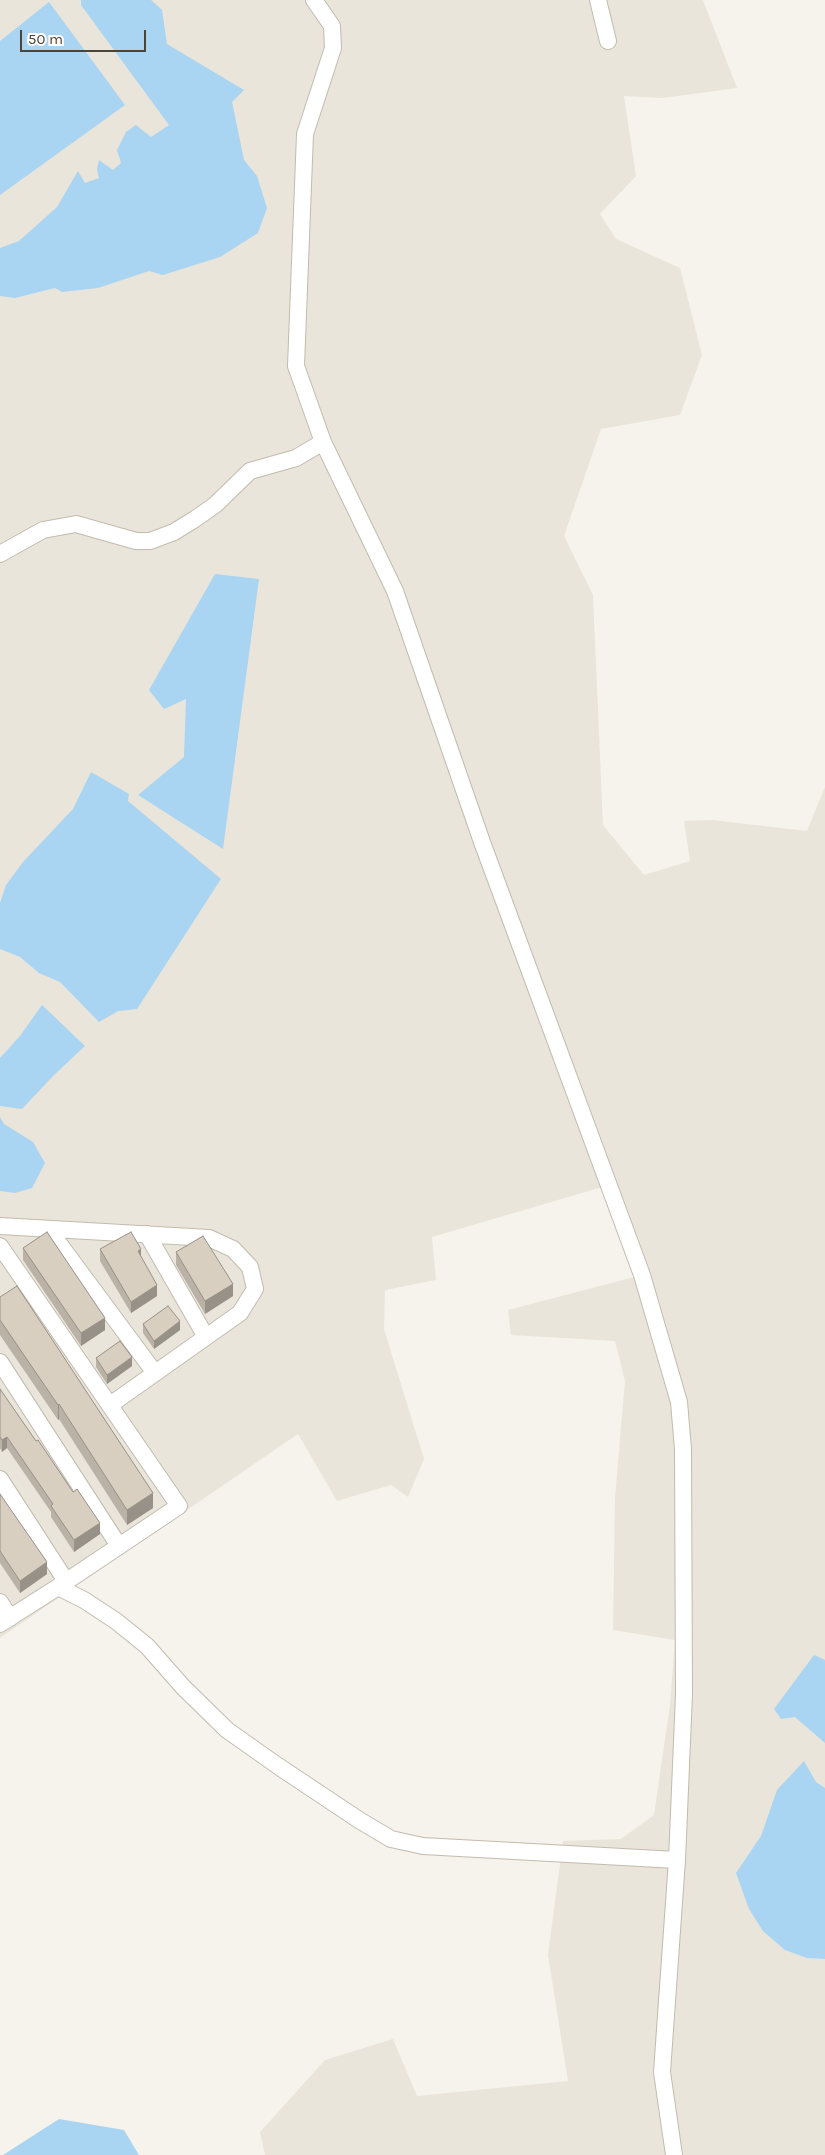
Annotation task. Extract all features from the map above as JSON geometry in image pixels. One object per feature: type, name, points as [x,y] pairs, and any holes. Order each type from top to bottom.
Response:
[{"type":"street","points":[[314,0],[332,26],[333,48],[305,134],[296,366],[324,442],[395,590],[482,842],[642,1275],[680,1402],[683,1449],[684,1694],[677,1860],[662,2072],[674,2155]]},
{"type":"street","points":[[598,0],[608,41]]},
{"type":"street","points":[[0,554],[43,530],[76,524],[136,541],[150,541],[174,532],[215,505],[250,471],[296,458],[324,442]]},
{"type":"street","points":[[0,1226],[209,1238],[233,1249],[250,1267],[255,1289],[240,1313],[110,1405]]},
{"type":"street","points":[[49,1230],[156,1372]]},
{"type":"street","points":[[147,1234],[206,1338]]},
{"type":"street","points":[[0,1602],[5,1621],[179,1506],[2,1251]]},
{"type":"street","points":[[0,1362],[119,1546]]},
{"type":"street","points":[[0,1479],[62,1584],[116,1621],[147,1646],[183,1687],[227,1730],[302,1783],[392,1839],[424,1846],[677,1860]]},
{"type":"shaded area","points":[[0,0],[703,0],[737,88],[663,98],[624,96],[636,176],[600,214],[616,239],[680,268],[702,355],[680,415],[601,429],[564,536],[593,595],[603,825],[644,875],[690,861],[684,821],[712,820],[807,831],[825,787],[825,2155],[265,2155],[260,2132],[325,2060],[393,2039],[417,2096],[568,2081],[548,1955],[563,1841],[621,1839],[654,1815],[670,1705],[675,1640],[613,1630],[615,1497],[625,1381],[615,1341],[511,1335],[508,1310],[642,1275],[609,1185],[432,1237],[436,1280],[385,1290],[384,1329],[424,1459],[408,1497],[391,1485],[337,1501],[298,1434],[0,1638]]},
{"type":"water","points":[[81,0],[151,0],[162,10],[167,44],[244,90],[232,102],[244,160],[257,176],[267,208],[258,233],[220,257],[163,275],[149,271],[98,288],[62,292],[55,288],[15,298],[0,296],[0,248],[19,241],[57,207],[78,171],[85,183],[99,178],[97,169],[99,160],[113,170],[121,163],[117,150],[126,132],[136,125],[151,137],[169,125],[81,5]]},
{"type":"water","points":[[49,2],[125,105],[0,195],[0,41]]},
{"type":"water","points":[[215,574],[259,579],[223,849],[138,795],[184,757],[186,699],[164,709],[149,690]]},
{"type":"water","points":[[91,772],[129,794],[128,801],[221,879],[137,1009],[118,1011],[99,1022],[60,982],[39,973],[20,957],[0,949],[0,903],[6,885],[23,862],[73,809]]},
{"type":"water","points":[[42,1005],[85,1046],[22,1109],[0,1106],[0,1058],[20,1036]]},
{"type":"water","points":[[0,1117],[4,1124],[33,1142],[45,1163],[32,1188],[15,1193],[0,1191]]},
{"type":"water","points":[[814,1655],[825,1660],[825,1743],[795,1717],[781,1719],[774,1709]]},
{"type":"water","points":[[804,1761],[816,1782],[825,1788],[825,1959],[807,1958],[785,1950],[763,1931],[749,1909],[736,1873],[761,1836],[777,1790]]},
{"type":"water","points":[[59,2119],[124,2130],[139,2155],[3,2155]]},
{"type":"building","points":[[47,1232],[105,1318],[81,1333],[23,1248]]},
{"type":"building","points":[[131,1232],[141,1249],[138,1251],[157,1285],[131,1302],[100,1249]]},
{"type":"building","points":[[203,1236],[233,1284],[205,1301],[176,1252]]},
{"type":"building","points":[[17,1286],[153,1493],[127,1510],[59,1404],[0,1320],[0,1297]]},
{"type":"building","points":[[168,1306],[180,1321],[154,1341],[143,1324]]},
{"type":"building","points":[[120,1341],[132,1357],[107,1375],[96,1358]]},
{"type":"building","points":[[0,1389],[36,1441],[38,1440],[73,1492],[77,1489],[100,1523],[74,1540],[51,1506],[53,1504],[7,1437],[2,1440],[0,1437]]},
{"type":"building","points":[[0,1494],[47,1562],[20,1581],[0,1551]]}]
